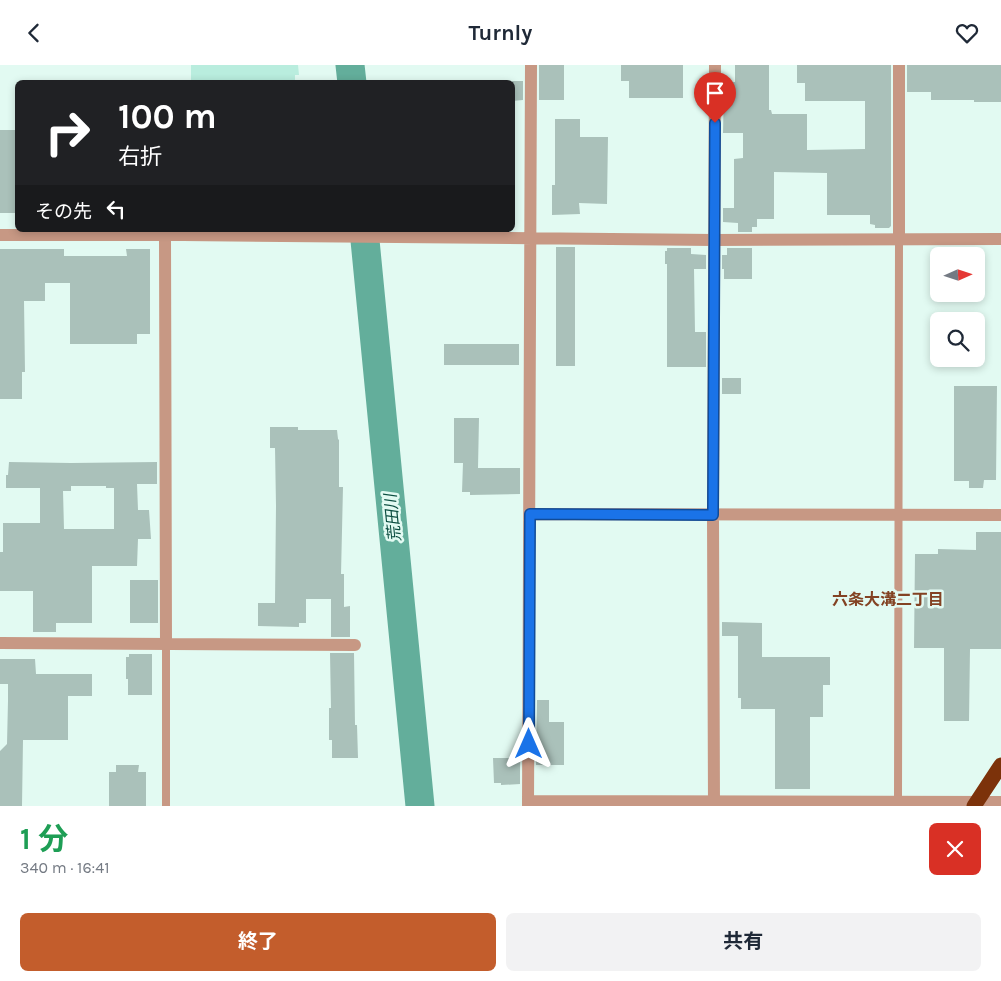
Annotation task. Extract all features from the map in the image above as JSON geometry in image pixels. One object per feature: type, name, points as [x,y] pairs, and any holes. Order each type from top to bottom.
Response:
[{"type":"highway","points":[[974,806],[1001,765]]},
{"type":"street","points":[[531,65],[528,804],[1001,803]]},
{"type":"street","points":[[714,804],[715,65]]},
{"type":"street","points":[[899,65],[899,239]]},
{"type":"street","points":[[0,235],[714,240],[1001,239]]},
{"type":"street","points":[[164,236],[166,644]]},
{"type":"street","points":[[530,514],[1001,515]]},
{"type":"street","points":[[0,643],[355,645]]},
{"type":"lane","points":[[898,803],[899,239]]},
{"type":"lane","points":[[166,644],[166,806]]},
{"type":"green space","points":[[191,65],[298,65],[299,75],[295,75],[295,80],[191,80]]},
{"type":"building","points":[[539,65],[564,65],[564,100],[539,100]]},
{"type":"building","points":[[621,65],[683,65],[683,98],[629,98],[629,81],[621,81]]},
{"type":"building","points":[[735,65],[769,65],[769,110],[771,110],[772,114],[807,114],[807,150],[865,149],[865,101],[805,101],[805,83],[797,83],[797,65],[891,65],[891,226],[889,228],[875,228],[875,225],[870,224],[870,215],[827,215],[827,173],[774,172],[774,219],[757,219],[757,227],[752,227],[752,232],[738,232],[738,223],[723,222],[723,208],[734,208],[734,159],[743,158],[743,133],[723,133],[724,87],[730,87],[730,82],[735,82]]},
{"type":"building","points":[[907,65],[1001,65],[1001,102],[931,100],[931,92],[907,92]]},
{"type":"building","points":[[515,81],[523,81],[523,100],[515,101]]},
{"type":"building","points":[[555,119],[580,119],[580,137],[608,137],[607,204],[579,203],[580,214],[552,215],[552,185],[555,185]]},
{"type":"building","points":[[0,130],[15,130],[15,213],[0,213]]},
{"type":"building","points":[[556,247],[575,247],[575,366],[556,366]]},
{"type":"building","points":[[667,248],[691,248],[691,254],[706,255],[706,269],[694,269],[695,332],[706,332],[706,367],[667,367],[667,264],[665,264],[665,251],[667,251]]},
{"type":"building","points":[[727,248],[752,248],[752,279],[724,279],[722,255],[727,255]]},
{"type":"building","points":[[0,249],[64,249],[64,256],[127,256],[126,249],[150,249],[150,334],[137,334],[137,344],[70,344],[70,283],[45,283],[45,301],[24,301],[25,372],[22,372],[22,399],[0,399]]},
{"type":"building","points":[[444,344],[519,344],[519,365],[444,365]]},
{"type":"building","points":[[722,378],[741,378],[741,394],[722,394]]},
{"type":"building","points":[[954,386],[997,386],[996,480],[984,480],[983,488],[969,488],[969,481],[954,481]]},
{"type":"building","points":[[454,418],[479,418],[478,468],[520,468],[520,494],[470,495],[470,492],[462,492],[463,463],[454,463]]},
{"type":"building","points":[[270,427],[298,427],[298,430],[337,430],[339,440],[339,487],[343,487],[341,574],[344,574],[344,607],[350,606],[350,637],[331,637],[331,599],[306,599],[306,623],[299,623],[299,627],[258,626],[258,603],[275,603],[275,448],[270,448]]},
{"type":"building","points":[[9,462],[157,462],[157,484],[137,484],[138,510],[149,510],[151,539],[138,539],[137,566],[92,566],[92,623],[56,623],[56,632],[33,632],[33,591],[0,591],[0,552],[3,552],[3,523],[40,523],[40,488],[6,488],[6,475],[8,475]],"holes":[[[71,486],[106,486],[106,488],[114,488],[114,529],[64,529],[63,491],[71,491]]]},
{"type":"building","points":[[976,532],[1001,532],[1001,649],[970,649],[969,721],[944,721],[944,648],[914,648],[915,554],[938,554],[938,549],[976,550]]},
{"type":"building","points":[[130,580],[158,580],[158,623],[130,623]]},
{"type":"building","points":[[722,622],[762,623],[762,657],[830,657],[830,685],[823,685],[823,717],[810,717],[810,789],[775,789],[775,709],[741,709],[741,698],[738,698],[738,636],[722,636]]},
{"type":"building","points":[[330,653],[354,653],[355,725],[357,725],[358,758],[332,758],[332,740],[329,740],[329,708],[331,708]]},
{"type":"building","points":[[129,654],[152,654],[152,695],[128,695],[126,657],[129,657]]},
{"type":"building","points":[[0,659],[35,659],[36,674],[92,674],[92,696],[68,696],[68,740],[23,740],[22,806],[0,806],[0,751],[7,744],[8,684],[0,684]]},
{"type":"building","points":[[537,700],[549,700],[549,722],[564,722],[564,765],[536,765]]},
{"type":"building","points":[[493,758],[520,758],[520,784],[501,785],[501,783],[494,783]]},
{"type":"building","points":[[116,765],[139,765],[138,772],[146,772],[146,806],[109,806],[109,772],[116,772]]},
{"type":"waterway","name":"荒田川","points":[[350,65],[352,80]]},
{"type":"waterway","name":"荒田川","points":[[364,232],[420,806]]},
{"type":"district","name":"六条大溝二丁目","points":[[888,599]]},
{"type":"route","points":[[529,744],[530,514],[713,515],[715,123]]}]
